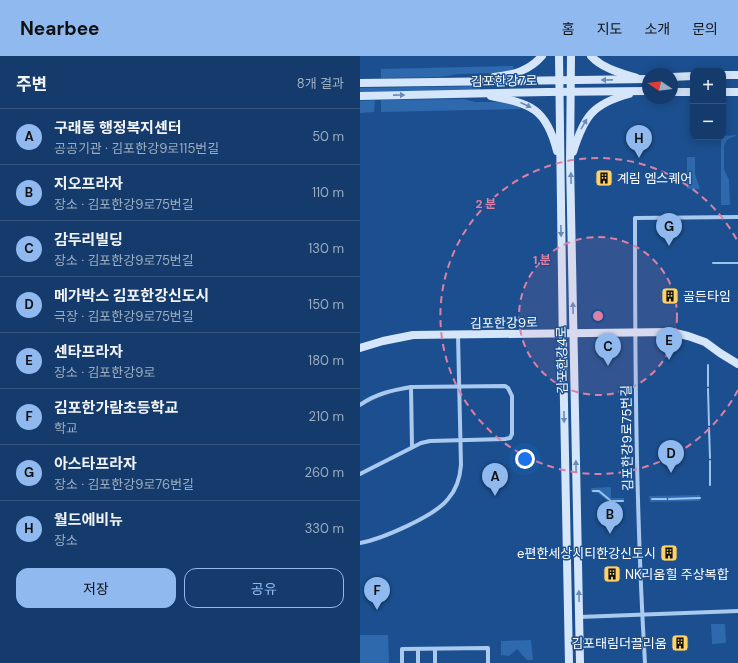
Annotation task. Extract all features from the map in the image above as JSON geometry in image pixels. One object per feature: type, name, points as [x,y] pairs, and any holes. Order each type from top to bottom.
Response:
[{"type":"street","points":[[456,82],[513,75],[530,67],[542,56]]},
{"type":"street","name":"김포한강4로","points":[[559,56],[569,663]]},
{"type":"street","name":"김포한강4로","points":[[571,56],[570,161],[580,663]]},
{"type":"street","points":[[591,56],[609,69],[642,79]]},
{"type":"street","points":[[726,75],[738,75]]},
{"type":"street","points":[[678,77],[690,76]]},
{"type":"street","name":"김포한강7로","points":[[360,83],[642,80]]},
{"type":"street","points":[[570,161],[582,126],[596,108],[615,98],[642,91]]},
{"type":"street","name":"김포한강7로","points":[[360,96],[642,91]]},
{"type":"street","points":[[678,92],[690,92]]},
{"type":"street","points":[[726,92],[738,92]]},
{"type":"street","points":[[474,93],[518,101],[537,111],[554,137],[561,164]]},
{"type":"street","name":"김포한강9로75번길","points":[[645,663],[642,614],[635,332],[635,218],[738,217]]},
{"type":"street","name":"김포한강9로","points":[[360,348],[413,335],[671,332],[705,342],[738,364]]},
{"type":"street","points":[[360,543],[375,540],[436,510],[448,500],[457,485],[460,475],[458,335]]},
{"type":"street","points":[[360,405],[383,393],[411,387],[505,386],[511,391],[512,403],[512,434],[510,438],[505,440],[430,441],[412,447],[360,474]]},
{"type":"street","points":[[411,387],[412,447]]},
{"type":"street","points":[[579,616],[738,611]]},
{"type":"street","points":[[402,663],[402,649],[488,648],[488,663]]},
{"type":"street","points":[[418,649],[418,663]]},
{"type":"street","points":[[435,649],[435,663]]},
{"type":"shaded area","points":[[513,66],[513,71],[502,73],[459,74],[440,77],[381,78],[381,69]]},
{"type":"shaded area","points":[[479,86],[481,88],[479,90],[360,92],[360,88]]},
{"type":"shaded area","points":[[464,99],[475,102],[503,102],[520,107],[520,109],[381,112],[381,100]]},
{"type":"shaded area","points":[[375,100],[374,112],[360,113],[360,101]]},
{"type":"shaded area","points":[[738,135],[727,140],[724,146],[724,169],[729,180],[730,205],[721,205],[721,140],[726,140],[726,136]]},
{"type":"shaded area","points":[[687,157],[695,157],[695,174],[700,189],[687,189]]},
{"type":"shaded area","points":[[611,487],[611,498],[624,498],[624,502],[610,503],[598,493],[591,492],[591,488]]},
{"type":"shaded area","points":[[700,495],[700,498],[651,499],[700,499],[700,501],[650,502],[649,496]]},
{"type":"shaded area","points":[[711,624],[725,624],[726,643],[712,644]]},
{"type":"shaded area","points":[[360,635],[388,635],[389,663],[360,663]]},
{"type":"shaded area","points":[[531,640],[533,660],[527,660],[517,649],[509,656],[501,655],[501,641]]},
{"type":"waterway","points":[[713,263],[738,263]]},
{"type":"waterway","points":[[708,365],[708,386]]},
{"type":"waterway","points":[[708,389],[709,425]]},
{"type":"waterway","points":[[709,428],[710,458]]},
{"type":"waterway","points":[[710,461],[710,485]]},
{"type":"waterway","points":[[593,491],[599,491],[611,501],[623,501]]},
{"type":"waterway","points":[[669,499],[700,498]]},
{"type":"waterway","points":[[652,499],[666,499]]},
{"type":"place","name":"월드에비뉴","points":[[639,158]]},
{"type":"place","name":"계림 엠스퀘어","points":[[604,178]]},
{"type":"place","name":"아스타프라자","points":[[669,246]]},
{"type":"place","name":"골든타임","points":[[670,296]]},
{"type":"place","name":"센타프라자","points":[[669,360]]},
{"type":"place","name":"감두리빌딩","points":[[608,366]]},
{"type":"place","name":"메가박스 김포한강신도시","points":[[671,473]]},
{"type":"place","name":"구래동 행정복지센터","points":[[495,496]]},
{"type":"place","name":"지오프라자","points":[[610,534]]},
{"type":"place","name":"e편한세상시티한강신도시","points":[[669,553]]},
{"type":"place","name":"NK리움힐 주상복합","points":[[612,574]]},
{"type":"place","name":"김포한가람초등학교","points":[[377,610]]},
{"type":"place","name":"김포태림더끌리움","points":[[680,643]]}]
